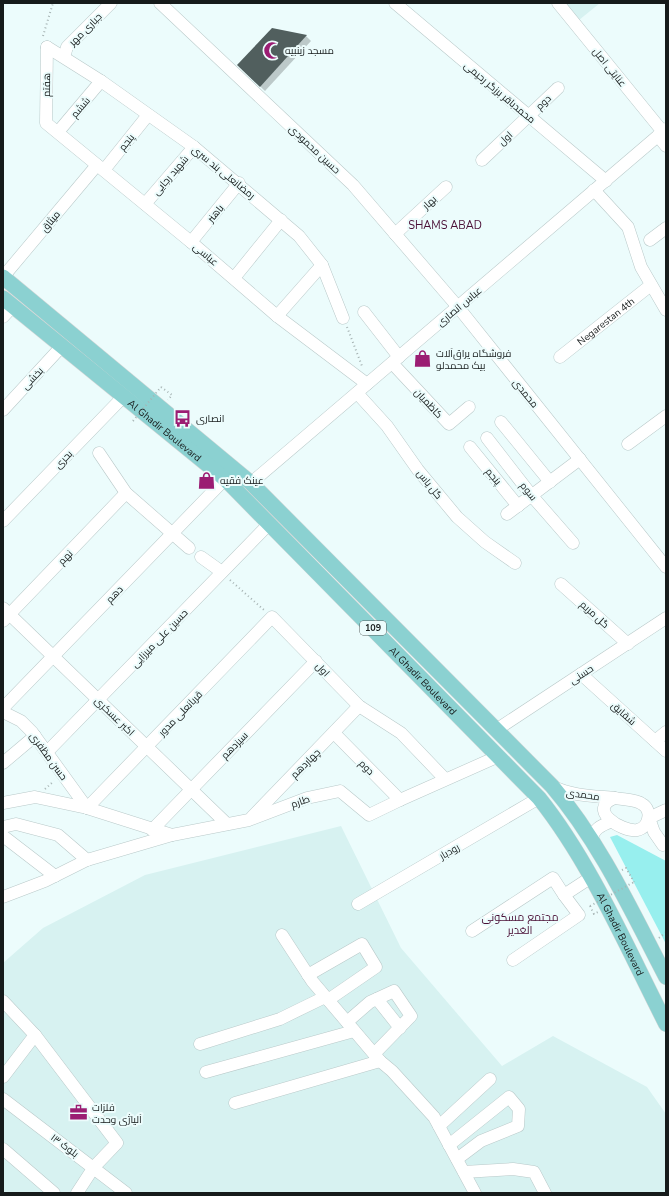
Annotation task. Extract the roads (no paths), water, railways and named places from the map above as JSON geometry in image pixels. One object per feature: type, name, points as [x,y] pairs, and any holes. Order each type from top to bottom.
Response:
[{"type":"main road","name":"Al Ghadir Boulevard","points":[[3,277],[251,483],[552,786],[575,815],[612,875],[666,977]]},
{"type":"main road","name":"Al Ghadir Boulevard","points":[[6,307],[62,346],[225,479],[270,523],[539,798],[562,826],[666,1024]]},
{"type":"street","name":"جباری مهر","points":[[64,57],[67,47],[111,3]]},
{"type":"street","name":"حسین محمودی","points":[[160,3],[353,185],[458,307]]},
{"type":"street","name":"محمدباقر برزگر رحیمی","points":[[395,3],[606,180]]},
{"type":"street","name":"عنایتی اصل","points":[[558,3],[662,132],[666,146]]},
{"type":"street","name":"رمضانعلی بند سری","points":[[47,47],[101,81],[194,147],[299,236],[322,265],[343,318]]},
{"type":"street","name":"هفتم","points":[[46,123],[47,47]]},
{"type":"street","name":"ششم","points":[[58,132],[101,81]]},
{"type":"street","name":"دوم","points":[[528,116],[558,88]]},
{"type":"street","name":"پنجم","points":[[100,167],[148,115]]},
{"type":"street","name":"اول","points":[[482,160],[528,116]]},
{"type":"street","name":"عباسی","points":[[46,123],[191,242],[277,316],[367,384]]},
{"type":"street","name":"عباس انصاری","points":[[251,483],[662,132]]},
{"type":"street","name":"شهید رجایی","points":[[145,204],[194,147]]},
{"type":"street","name":"میثاق","points":[[3,277],[100,167]]},
{"type":"street","name":"باهنر","points":[[191,242],[239,184]]},
{"type":"street","name":"بهار","points":[[396,234],[446,187]]},
{"type":"street","points":[[594,190],[628,227],[641,267],[666,310]]},
{"type":"street","points":[[234,278],[281,220]]},
{"type":"street","points":[[650,240],[666,228]]},
{"type":"street","points":[[277,316],[322,265]]},
{"type":"street","name":"Negarestan 4th","points":[[560,357],[651,285]]},
{"type":"street","name":"محمدی","points":[[458,307],[666,567]]},
{"type":"street","points":[[364,312],[395,360]]},
{"type":"street","name":"بخشی","points":[[3,410],[62,346]]},
{"type":"street","name":"کاظمیان","points":[[395,360],[449,424],[469,408]]},
{"type":"street","name":"گل یاس","points":[[357,393],[387,426],[418,470],[457,517],[485,542],[515,563]]},
{"type":"street","name":"بحری","points":[[3,521],[124,397]]},
{"type":"street","points":[[628,444],[666,416]]},
{"type":"street","points":[[501,422],[550,482]]},
{"type":"street","name":"سوم","points":[[487,438],[532,496],[573,543]]},
{"type":"street","name":"پنجم","points":[[470,447],[518,506]]},
{"type":"street","points":[[99,453],[126,493],[189,548]]},
{"type":"street","points":[[507,514],[580,460]]},
{"type":"street","name":"دهم","points":[[3,708],[225,479]]},
{"type":"street","name":"نهم","points":[[5,614],[126,493]]},
{"type":"street","name":"حسین علی میرزایی","points":[[47,752],[270,523]]},
{"type":"street","points":[[201,557],[222,572]]},
{"type":"street","name":"گل مریم","points":[[561,584],[628,644]]},
{"type":"street","name":"اکبر عسکری","points":[[5,614],[53,656],[227,824]]},
{"type":"street","name":"اول","points":[[272,617],[359,706],[401,733],[445,780]]},
{"type":"street","name":"قربانعلی مدور","points":[[87,808],[272,617]]},
{"type":"street","name":"حسنی","points":[[496,730],[666,618]]},
{"type":"street","name":"سیزدهم","points":[[152,830],[316,661]]},
{"type":"street","name":"شقایق","points":[[582,674],[666,751]]},
{"type":"street","name":"چهاردهم","points":[[249,820],[359,706]]},
{"type":"street","name":"حسن مظفری","points":[[3,712],[21,721],[35,736],[87,808]]},
{"type":"street","points":[[655,741],[666,732]]},
{"type":"street","name":"دوم","points":[[334,733],[400,800]]},
{"type":"street","points":[[3,763],[35,736]]},
{"type":"street","name":"طارم","points":[[3,803],[35,797],[87,808],[152,830],[172,835],[249,820],[307,798],[340,791],[369,815],[499,756]]},
{"type":"street","name":"محمدی","points":[[552,786],[560,790],[573,793],[615,798]]},
{"type":"street","name":"رودبار","points":[[358,904],[539,798]]},
{"type":"street","points":[[664,846],[632,830],[610,822],[607,819],[605,810],[608,802],[615,798],[641,803],[666,805]]},
{"type":"street","points":[[641,803],[647,809],[654,832],[664,846]]},
{"type":"street","points":[[632,830],[641,829],[649,818],[666,810]]},
{"type":"street","points":[[591,840],[593,832],[600,826],[610,822]]},
{"type":"street","points":[[3,828],[16,824],[58,835],[87,860]]},
{"type":"street","points":[[3,896],[55,876],[87,860],[172,835]]},
{"type":"street","points":[[3,836],[55,876]]},
{"type":"street","points":[[472,931],[553,878],[578,916],[513,960]]},
{"type":"street","points":[[564,895],[590,878]]},
{"type":"street","points":[[282,935],[308,976],[326,999],[377,1058],[392,1071],[434,1117],[475,1193]]},
{"type":"street","points":[[200,1044],[280,1019],[326,999],[376,967],[362,944],[308,976]]},
{"type":"street","points":[[206,1072],[350,1027],[370,1002],[394,991],[411,1016],[377,1058],[235,1103]]},
{"type":"street","points":[[377,998],[400,1028]]},
{"type":"street","points":[[3,1001],[35,1035],[117,1143],[94,1167],[77,1193]]},
{"type":"street","points":[[3,1077],[35,1035]]},
{"type":"street","points":[[439,1126],[490,1079]]},
{"type":"street","name":"بلوک ۱۳","points":[[3,1098],[126,1193]]},
{"type":"street","points":[[449,1145],[508,1098],[519,1109],[518,1126],[481,1141],[457,1159]]},
{"type":"street","points":[[3,1148],[54,1193]]},
{"type":"street","points":[[464,1172],[513,1169],[534,1172],[545,1193]]},
{"type":"place","name":"مسجد زینبیه","points":[[272,50]]},
{"type":"place","name":"فروشگاه یراق‌آلات بیک محمدلو","points":[[423,359]]},
{"type":"place","name":"انصاری","points":[[183,418]]},
{"type":"place","name":"عینک فقیه","points":[[207,480]]},
{"type":"place","name":"فلزات آلیاژی وحدت","points":[[79,1113]]},
{"type":"district","name":"SHAMS ABAD","points":[[445,225]]},
{"type":"district","name":"مجتمع مسکونی الغدیر","points":[[520,923]]}]
